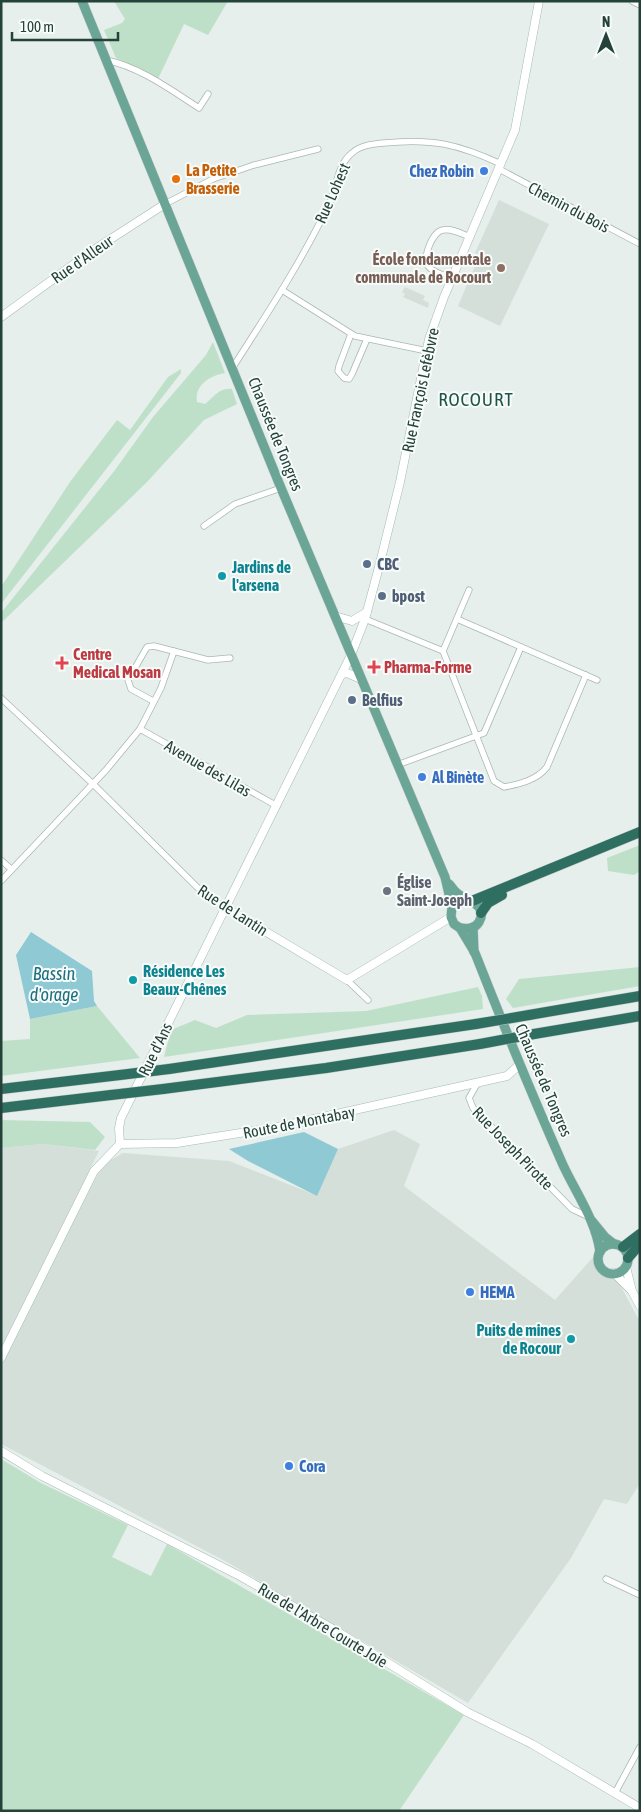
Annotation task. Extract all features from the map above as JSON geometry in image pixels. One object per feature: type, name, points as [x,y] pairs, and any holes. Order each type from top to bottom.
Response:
[{"type":"highway","points":[[471,900],[640,832]]},
{"type":"highway","points":[[481,913],[488,903],[498,897],[640,839]]},
{"type":"highway","points":[[1,1089],[169,1069],[476,1024],[640,996]]},
{"type":"highway","points":[[1,1108],[326,1068],[640,1016]]},
{"type":"highway","points":[[618,1245],[640,1234]]},
{"type":"highway","points":[[627,1262],[640,1244]]},
{"type":"main road","name":"Chaussée de Tongres","points":[[82,1],[281,488],[445,877],[452,907],[451,917],[475,953],[563,1164],[589,1217],[599,1241],[600,1252]]},
{"type":"main road","name":"Chaussée de Tongres","points":[[445,877],[458,894],[471,900],[478,906],[481,913]]},
{"type":"main road","points":[[452,907],[460,900],[471,900]]},
{"type":"main road","points":[[460,928],[473,927],[478,922],[481,913]]},
{"type":"main road","name":"Chaussée de Tongres","points":[[473,927],[475,953]]},
{"type":"main road","name":"Chaussée de Tongres","points":[[589,1217],[605,1237],[618,1245]]},
{"type":"main road","points":[[618,1245],[627,1262],[614,1273],[604,1270],[600,1265],[600,1252],[606,1246],[618,1245]]},
{"type":"street","name":"Rue François Lefèbvre","points":[[351,655],[366,615],[400,482],[433,326],[500,166],[520,111],[539,1]]},
{"type":"street","points":[[632,1],[640,5]]},
{"type":"street","points":[[106,60],[119,63],[161,84],[199,108],[208,94]]},
{"type":"street","name":"Rue Lohest","points":[[233,367],[282,290],[330,202],[344,161],[353,152],[364,146],[428,140],[459,147],[500,166]]},
{"type":"street","points":[[165,204],[213,179],[254,165],[318,149]]},
{"type":"street","name":"Chemin du Bois","points":[[500,166],[640,244]]},
{"type":"street","name":"Rue d'Alleur","points":[[1,317],[92,252],[165,204]]},
{"type":"street","points":[[452,278],[432,270],[426,264],[426,256],[435,234],[441,230],[449,229],[470,237]]},
{"type":"street","points":[[282,290],[352,334],[427,351]]},
{"type":"street","points":[[352,334],[338,370],[344,378],[349,379],[368,339]]},
{"type":"street","points":[[204,526],[234,504],[281,488]]},
{"type":"street","points":[[443,651],[469,590]]},
{"type":"street","points":[[335,616],[352,621],[366,615],[443,651],[494,781],[504,787],[517,785],[541,774],[547,767],[586,675]]},
{"type":"street","points":[[457,619],[596,680]]},
{"type":"street","points":[[153,702],[131,689],[128,680],[147,647],[154,646],[208,660],[230,658]]},
{"type":"street","points":[[397,765],[484,733],[521,647]]},
{"type":"street","points":[[1,881],[140,729],[161,688],[174,652]]},
{"type":"street","name":"Rue d'Ans","points":[[120,1144],[118,1128],[121,1118],[351,655]]},
{"type":"street","points":[[342,674],[361,678]]},
{"type":"street","name":"Rue de Lantin","points":[[2,700],[92,783],[203,893],[347,980]]},
{"type":"street","name":"Avenue des Lilas","points":[[140,729],[277,806]]},
{"type":"street","points":[[1,860],[11,869]]},
{"type":"street","points":[[368,1000],[347,980],[451,917]]},
{"type":"street","name":"Rue Joseph Pirotte","points":[[520,1064],[507,1076],[477,1084],[469,1098],[473,1108],[572,1208],[589,1217]]},
{"type":"street","name":"Route de Montabay","points":[[120,1144],[165,1145],[194,1141],[310,1120],[477,1084]]},
{"type":"street","points":[[1,1358],[94,1171],[120,1144]]},
{"type":"street","points":[[627,1262],[632,1291]]},
{"type":"street","points":[[614,1273],[632,1291],[640,1306]]},
{"type":"street","name":"Rue de l'Arbre Courte Joie","points":[[1,1451],[42,1476],[240,1576],[338,1632],[467,1712],[532,1744],[640,1808]]},
{"type":"street","points":[[606,1579],[640,1595]]},
{"type":"street","points":[[615,1793],[640,1747]]},
{"type":"shaded area","name":"École fondamentale communale de Rocourt","points":[[499,200],[549,224],[500,326],[458,306],[479,256],[475,253]]},
{"type":"shaded area","points":[[405,287],[425,296],[423,300],[429,303],[428,308],[403,297],[405,294],[402,292]]},
{"type":"shaded area","points":[[394,1130],[420,1144],[404,1186],[555,1300],[595,1255],[603,1276],[618,1281],[640,1322],[640,1483],[627,1504],[604,1499],[571,1558],[468,1703],[225,1561],[1,1444],[1,1360],[98,1174],[109,1161],[123,1153],[229,1161],[316,1195],[338,1149]]},
{"type":"shaded area","points":[[43,1144],[99,1151],[1,1348],[1,1148]]},
{"type":"green space","points":[[114,1],[228,1],[208,35],[184,24],[158,79],[116,58],[104,30],[122,23],[125,19]]},
{"type":"green space","points":[[213,342],[225,373],[214,376],[201,386],[198,391],[197,402],[205,404],[220,391],[232,389],[237,404],[204,420],[146,483],[1,623],[1,613],[115,470],[153,417],[206,355]]},
{"type":"green space","points":[[181,369],[181,373],[1,604],[1,587],[70,482],[117,420],[130,430],[168,377]]},
{"type":"green space","points":[[640,845],[640,871],[634,875],[608,871],[607,858]]},
{"type":"green space","points":[[640,967],[640,986],[513,1008],[506,999],[519,979]]},
{"type":"green space","points":[[478,987],[482,996],[483,1009],[164,1057],[171,1030],[195,1020],[216,1028],[247,1015],[366,1011]]},
{"type":"green space","points":[[97,1006],[140,1058],[1,1076],[1,1041],[30,1039],[30,1019]]},
{"type":"green space","points":[[1,1120],[90,1122],[105,1137],[95,1150],[43,1144],[1,1148]]},
{"type":"green space","points":[[1,1459],[41,1483],[128,1525],[112,1557],[151,1576],[167,1544],[464,1715],[399,1811],[1,1811]]},
{"type":"water","name":"Bassin d'orage","points":[[31,932],[92,971],[94,1001],[97,1006],[30,1019],[16,955]]},
{"type":"water","points":[[304,1132],[338,1149],[317,1196],[248,1161],[229,1149]]},
{"type":"place","name":"Chez Robin","points":[[484,171]]},
{"type":"place","name":"La Petite Brasserie","points":[[176,179]]},
{"type":"place","name":"École fondamentale communale de Rocourt","points":[[501,268]]},
{"type":"place","name":"CBC","points":[[367,564]]},
{"type":"place","name":"Jardins de l'arsena","points":[[222,576]]},
{"type":"place","name":"bpost","points":[[382,596]]},
{"type":"place","name":"Centre Medical Mosan","points":[[62,663]]},
{"type":"place","name":"Pharma-Forme","points":[[374,667]]},
{"type":"place","name":"Belfius","points":[[352,700]]},
{"type":"place","name":"Al Binète","points":[[422,777]]},
{"type":"place","name":"Église Saint-Joseph","points":[[387,891]]},
{"type":"place","name":"Résidence Les Beaux-Chênes","points":[[133,980]]},
{"type":"place","name":"HEMA","points":[[470,1292]]},
{"type":"place","name":"Puits de mines de Rocour","points":[[571,1339]]},
{"type":"place","name":"Cora","points":[[289,1466]]},
{"type":"district","name":"ROCOURT","points":[[476,399]]}]
